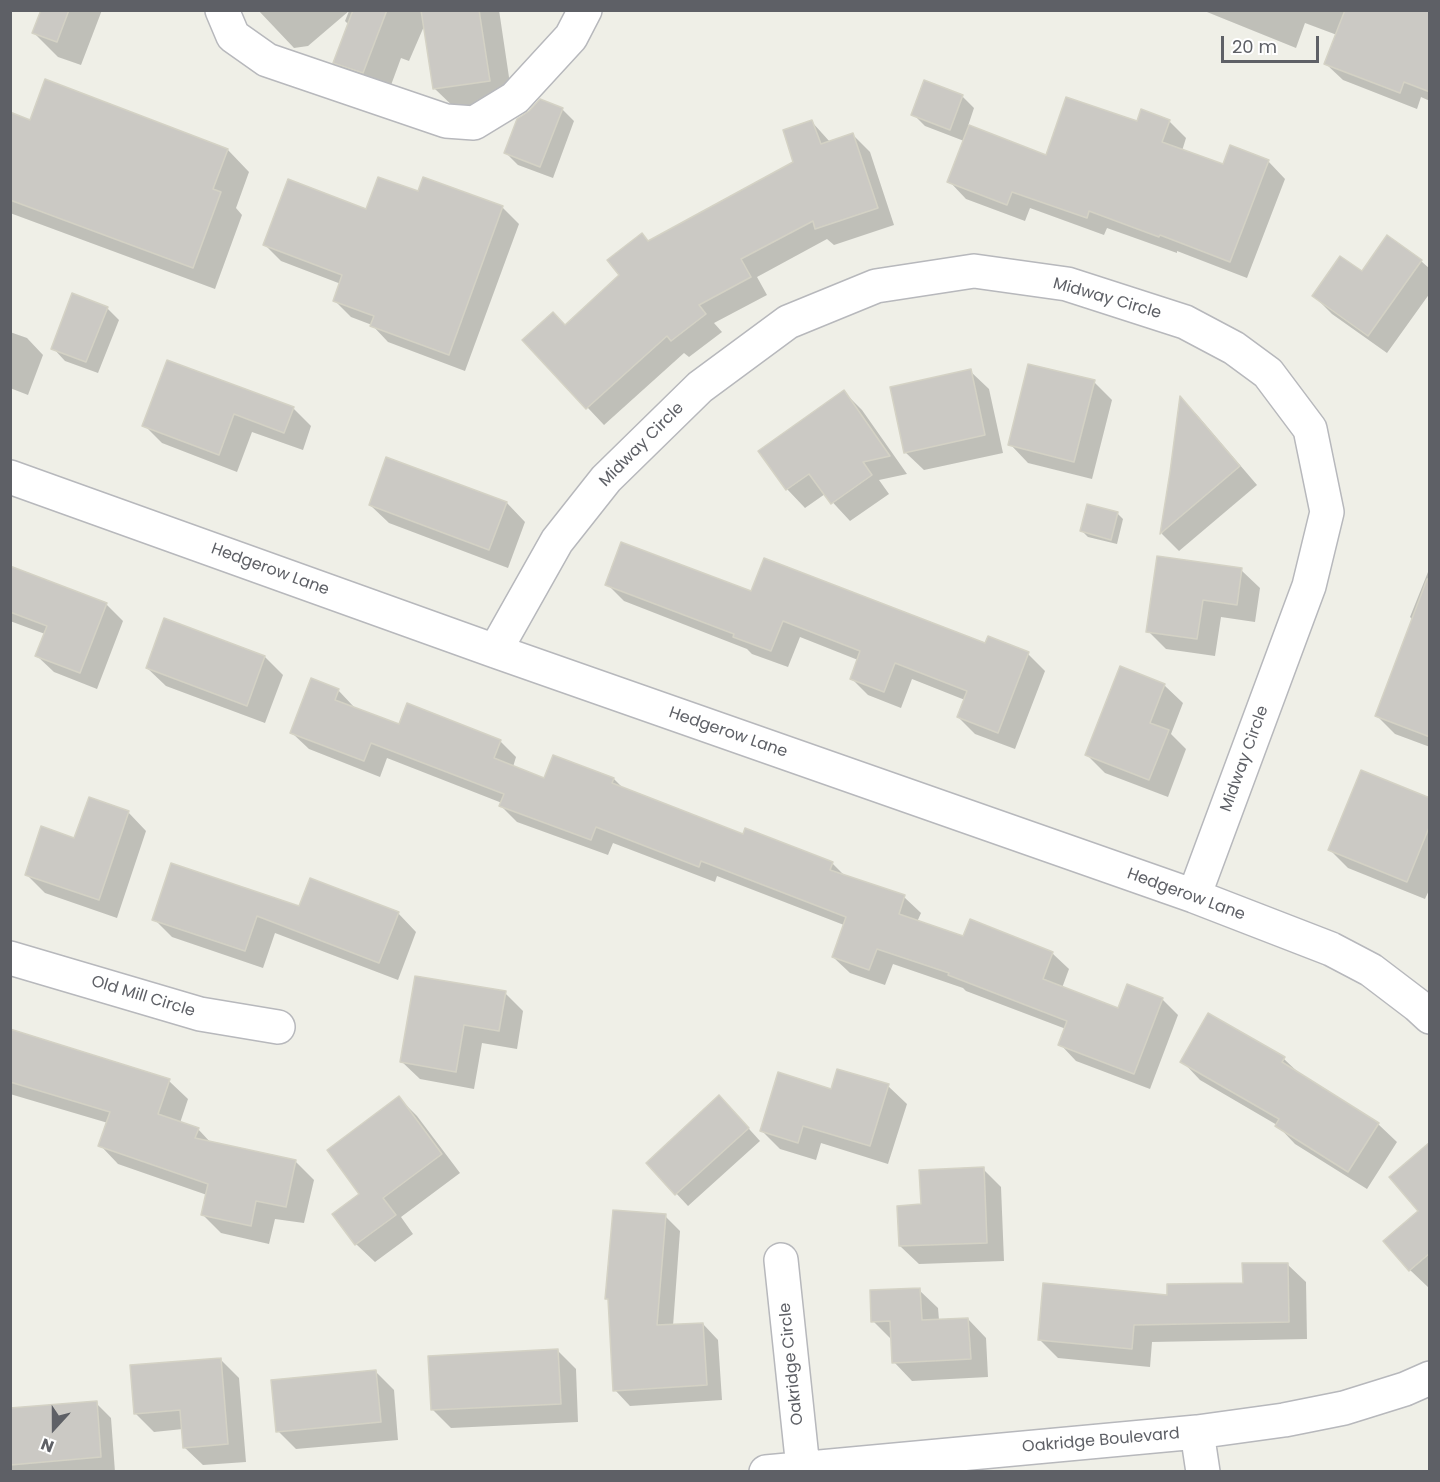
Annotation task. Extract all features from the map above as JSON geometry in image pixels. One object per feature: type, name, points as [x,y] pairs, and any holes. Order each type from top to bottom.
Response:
[{"type":"street","points":[[222,10],[233,36],[267,60],[446,121],[474,123],[515,98],[571,38],[585,10]]},
{"type":"street","name":"Midway Circle","points":[[495,651],[557,542],[606,479],[700,387],[788,322],[876,286],[974,271],[1067,284],[1185,322],[1234,348],[1268,373],[1310,429],[1327,512],[1309,586],[1194,896]]},
{"type":"street","name":"Hedgerow Lane","points":[[10,477],[495,651],[1194,896],[1331,949],[1371,970],[1430,1017]]},
{"type":"street","name":"Old Mill Circle","points":[[10,958],[200,1014],[278,1027]]},
{"type":"street","name":"Oakridge Circle","points":[[781,1260],[802,1468]]},
{"type":"street","name":"Oakridge Boulevard","points":[[766,1472],[1197,1432],[1284,1420],[1344,1408],[1396,1392],[1430,1378]]},
{"type":"street","points":[[1197,1432],[1203,1472]]},
{"type":"building","points":[[41,10],[69,10],[57,42],[32,33]]},
{"type":"building","points":[[353,10],[387,10],[363,73],[333,63]]},
{"type":"building","points":[[421,10],[479,10],[490,81],[433,89]]},
{"type":"building","points":[[1345,10],[1430,10],[1430,92],[1404,82],[1400,93],[1324,64]]},
{"type":"building","points":[[45,79],[228,149],[213,189],[221,192],[193,268],[10,200],[10,112],[30,120]]},
{"type":"building","points":[[924,80],[963,95],[950,130],[911,115]]},
{"type":"building","points":[[1066,97],[1137,121],[1141,109],[1170,120],[1162,142],[1223,164],[1230,145],[1269,160],[1230,262],[1089,211],[1087,218],[1012,192],[1007,205],[947,182],[969,125],[1046,155]]},
{"type":"building","points":[[540,99],[563,108],[540,167],[504,153],[517,119],[529,111]]},
{"type":"building","points":[[812,120],[821,144],[853,133],[878,208],[815,229],[813,221],[741,259],[751,277],[699,305],[706,314],[671,341],[667,336],[586,409],[522,340],[553,312],[565,325],[619,275],[607,260],[642,233],[648,241],[793,162],[783,130]]},
{"type":"building","points":[[378,177],[418,191],[423,177],[503,206],[449,355],[370,326],[374,316],[333,301],[342,275],[263,245],[288,179],[366,209]]},
{"type":"building","points":[[1387,235],[1422,260],[1368,336],[1312,296],[1340,256],[1362,271]]},
{"type":"building","points":[[72,293],[108,307],[86,362],[51,349]]},
{"type":"building","points":[[167,360],[294,407],[284,433],[234,414],[219,455],[142,426]]},
{"type":"building","points":[[1028,364],[1095,380],[1074,462],[1008,445]]},
{"type":"building","points":[[971,369],[985,435],[904,453],[890,387]]},
{"type":"building","points":[[844,390],[890,456],[863,462],[872,475],[831,504],[809,474],[786,490],[758,451]]},
{"type":"building","points":[[1180,396],[1240,466],[1160,534],[1170,472]]},
{"type":"building","points":[[386,457],[507,502],[489,550],[369,505]]},
{"type":"building","points":[[1087,504],[1118,512],[1111,540],[1080,531]]},
{"type":"building","points":[[621,542],[751,591],[764,558],[985,643],[988,636],[1029,652],[998,733],[957,717],[967,691],[895,663],[884,692],[850,679],[860,651],[783,621],[771,651],[733,637],[734,634],[605,585]]},
{"type":"building","points":[[1157,556],[1242,568],[1237,605],[1203,600],[1197,639],[1146,632]]},
{"type":"building","points":[[10,566],[107,603],[80,673],[35,656],[47,626],[10,612]]},
{"type":"building","points":[[1427,579],[1430,579],[1430,737],[1375,716]]},
{"type":"building","points":[[164,618],[265,656],[247,706],[146,668]]},
{"type":"building","points":[[1120,666],[1165,684],[1150,723],[1169,730],[1149,780],[1085,755]]},
{"type":"building","points":[[311,678],[339,689],[335,700],[399,724],[407,703],[501,740],[494,758],[544,778],[553,755],[614,778],[612,783],[743,834],[745,828],[833,862],[830,870],[905,895],[899,914],[963,936],[970,919],[1053,952],[1043,979],[1118,1008],[1127,984],[1163,998],[1134,1074],[1058,1045],[1067,1021],[948,975],[949,973],[877,949],[869,970],[832,957],[846,917],[701,861],[699,867],[596,827],[591,840],[499,806],[504,794],[371,743],[364,761],[290,733]]},
{"type":"building","points":[[1361,770],[1430,798],[1430,825],[1407,882],[1328,850]]},
{"type":"building","points":[[89,797],[129,811],[99,900],[25,875],[41,826],[74,838]]},
{"type":"building","points":[[171,863],[299,906],[310,878],[399,912],[379,963],[257,916],[245,951],[152,920]]},
{"type":"building","points":[[415,976],[506,991],[499,1031],[464,1025],[456,1072],[400,1062]]},
{"type":"building","points":[[1208,1013],[1285,1057],[1282,1062],[1379,1123],[1348,1172],[1275,1126],[1279,1119],[1180,1062]]},
{"type":"building","points":[[10,1029],[170,1079],[158,1114],[199,1128],[195,1138],[296,1160],[286,1207],[256,1201],[251,1226],[201,1215],[208,1184],[98,1146],[110,1112],[10,1082]]},
{"type":"building","points":[[837,1069],[889,1084],[870,1146],[803,1126],[798,1143],[760,1131],[778,1072],[831,1089]]},
{"type":"building","points":[[719,1095],[749,1128],[675,1195],[646,1163]]},
{"type":"building","points":[[399,1096],[442,1154],[383,1198],[396,1215],[355,1245],[332,1214],[359,1194],[327,1150]]},
{"type":"building","points":[[1430,1142],[1430,1253],[1409,1271],[1383,1241],[1418,1211],[1389,1177]]},
{"type":"building","points":[[984,1167],[987,1243],[899,1246],[897,1206],[921,1204],[919,1170]]},
{"type":"building","points":[[613,1210],[666,1214],[657,1325],[703,1323],[707,1385],[613,1391],[608,1299],[605,1299]]},
{"type":"building","points":[[1242,1263],[1288,1263],[1289,1322],[1134,1325],[1132,1349],[1038,1340],[1043,1283],[1167,1295],[1167,1284],[1243,1283]]},
{"type":"building","points":[[920,1288],[922,1320],[968,1318],[971,1359],[892,1363],[890,1321],[871,1322],[870,1290]]},
{"type":"building","points":[[558,1349],[561,1404],[431,1410],[428,1356]]},
{"type":"building","points":[[221,1358],[228,1444],[183,1448],[180,1410],[134,1414],[130,1365]]},
{"type":"building","points":[[376,1370],[381,1422],[276,1432],[271,1380]]},
{"type":"building","points":[[97,1401],[101,1457],[10,1465],[10,1408]]}]
